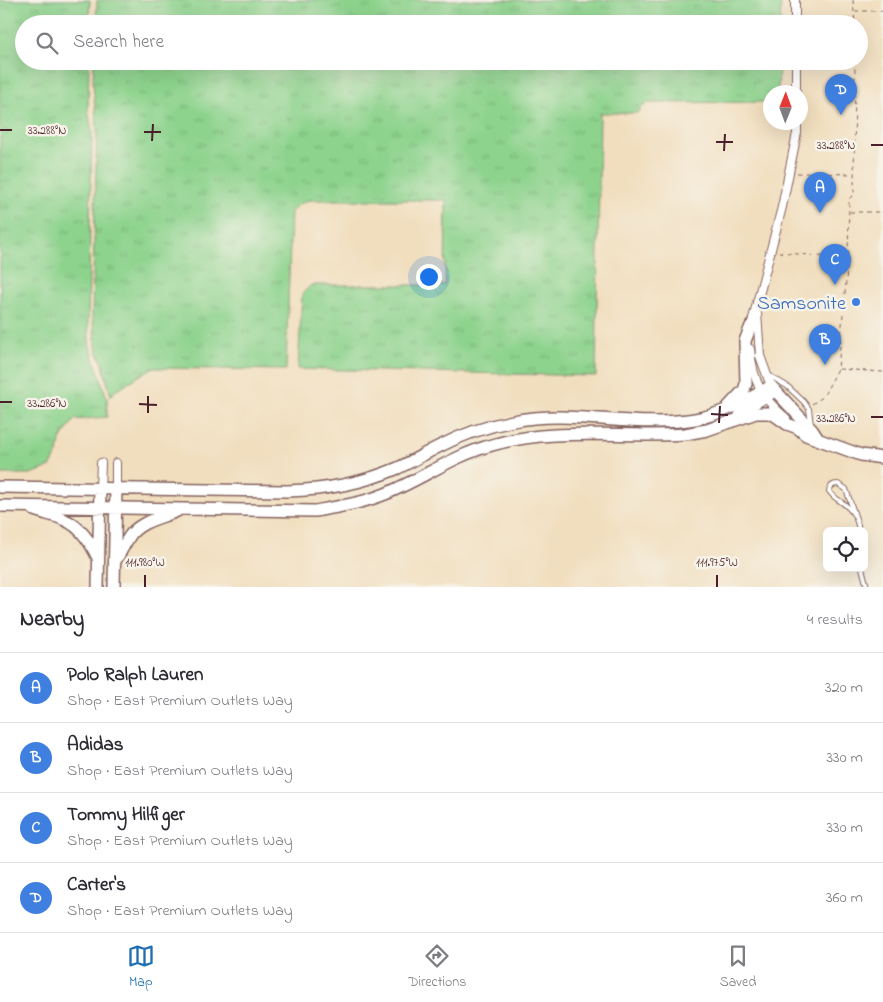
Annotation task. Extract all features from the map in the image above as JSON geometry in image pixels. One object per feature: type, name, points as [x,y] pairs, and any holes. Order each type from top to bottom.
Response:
[{"type":"street","points":[[795,0],[795,15]]},
{"type":"street","points":[[796,70],[796,85]]},
{"type":"street","points":[[724,411],[739,396],[746,384],[745,341],[771,252],[797,130]]},
{"type":"street","points":[[756,306],[759,346],[767,374],[769,392],[815,434],[861,455],[883,458]]},
{"type":"street","points":[[750,326],[750,351],[754,374],[798,428],[806,435],[815,434]]},
{"type":"street","points":[[0,487],[287,491],[333,488],[356,483],[399,468],[452,440],[486,428],[528,419],[564,418],[663,421],[695,419],[724,411],[769,392]]},
{"type":"street","points":[[722,425],[769,392]]},
{"type":"street","points":[[0,506],[315,511],[375,498],[459,456],[509,440],[545,435],[669,435],[696,432],[762,412],[774,414],[787,424],[798,428]]},
{"type":"street","points":[[452,440],[459,456]]},
{"type":"street","points":[[861,455],[883,452]]},
{"type":"street","points":[[98,587],[101,462]]},
{"type":"street","points":[[114,587],[116,464]]},
{"type":"street","points":[[286,511],[287,491]]},
{"type":"street","points":[[28,507],[46,515],[64,519],[75,525],[87,539],[98,558]]},
{"type":"street","points":[[114,563],[129,536],[137,528],[144,523],[181,509]]},
{"type":"lane","points":[[767,374],[787,386],[808,407],[815,434]]},
{"type":"lane","points":[[854,515],[849,506],[831,495],[829,491],[834,484],[838,484],[846,489],[854,515],[857,527]]},
{"type":"lane","points":[[863,572],[867,587]]},
{"type":"path","points":[[853,0],[855,12],[883,11]]},
{"type":"path","points":[[808,407],[823,397],[838,369],[848,260],[849,198],[854,194],[854,70]]},
{"type":"path","points":[[789,173],[854,174]]},
{"type":"path","points":[[849,212],[883,212]]},
{"type":"path","points":[[771,252],[848,260]]},
{"type":"path","points":[[838,369],[883,372]]},
{"type":"green space","points":[[0,0],[90,0],[89,15],[15,15],[15,70],[89,70],[88,110],[92,131],[89,343],[107,398],[107,417],[74,420],[60,440],[58,452],[50,467],[30,474],[0,474]]},
{"type":"green space","points":[[97,0],[781,0],[780,15],[96,15]]},
{"type":"green space","points":[[94,70],[779,70],[778,85],[763,85],[762,102],[647,103],[637,113],[600,113],[596,376],[298,369],[302,294],[311,285],[445,285],[446,200],[309,200],[299,204],[291,211],[286,370],[152,368],[116,390],[111,396],[102,362],[97,352],[92,316],[97,129]]},
{"type":"place","name":"Carter's","points":[[841,115]]},
{"type":"place","name":"Polo Ralph Lauren","points":[[820,213]]},
{"type":"place","name":"Tommy Hilfiger","points":[[835,285]]},
{"type":"place","name":"Samsonite","points":[[856,302]]},
{"type":"place","name":"Adidas","points":[[825,365]]}]
